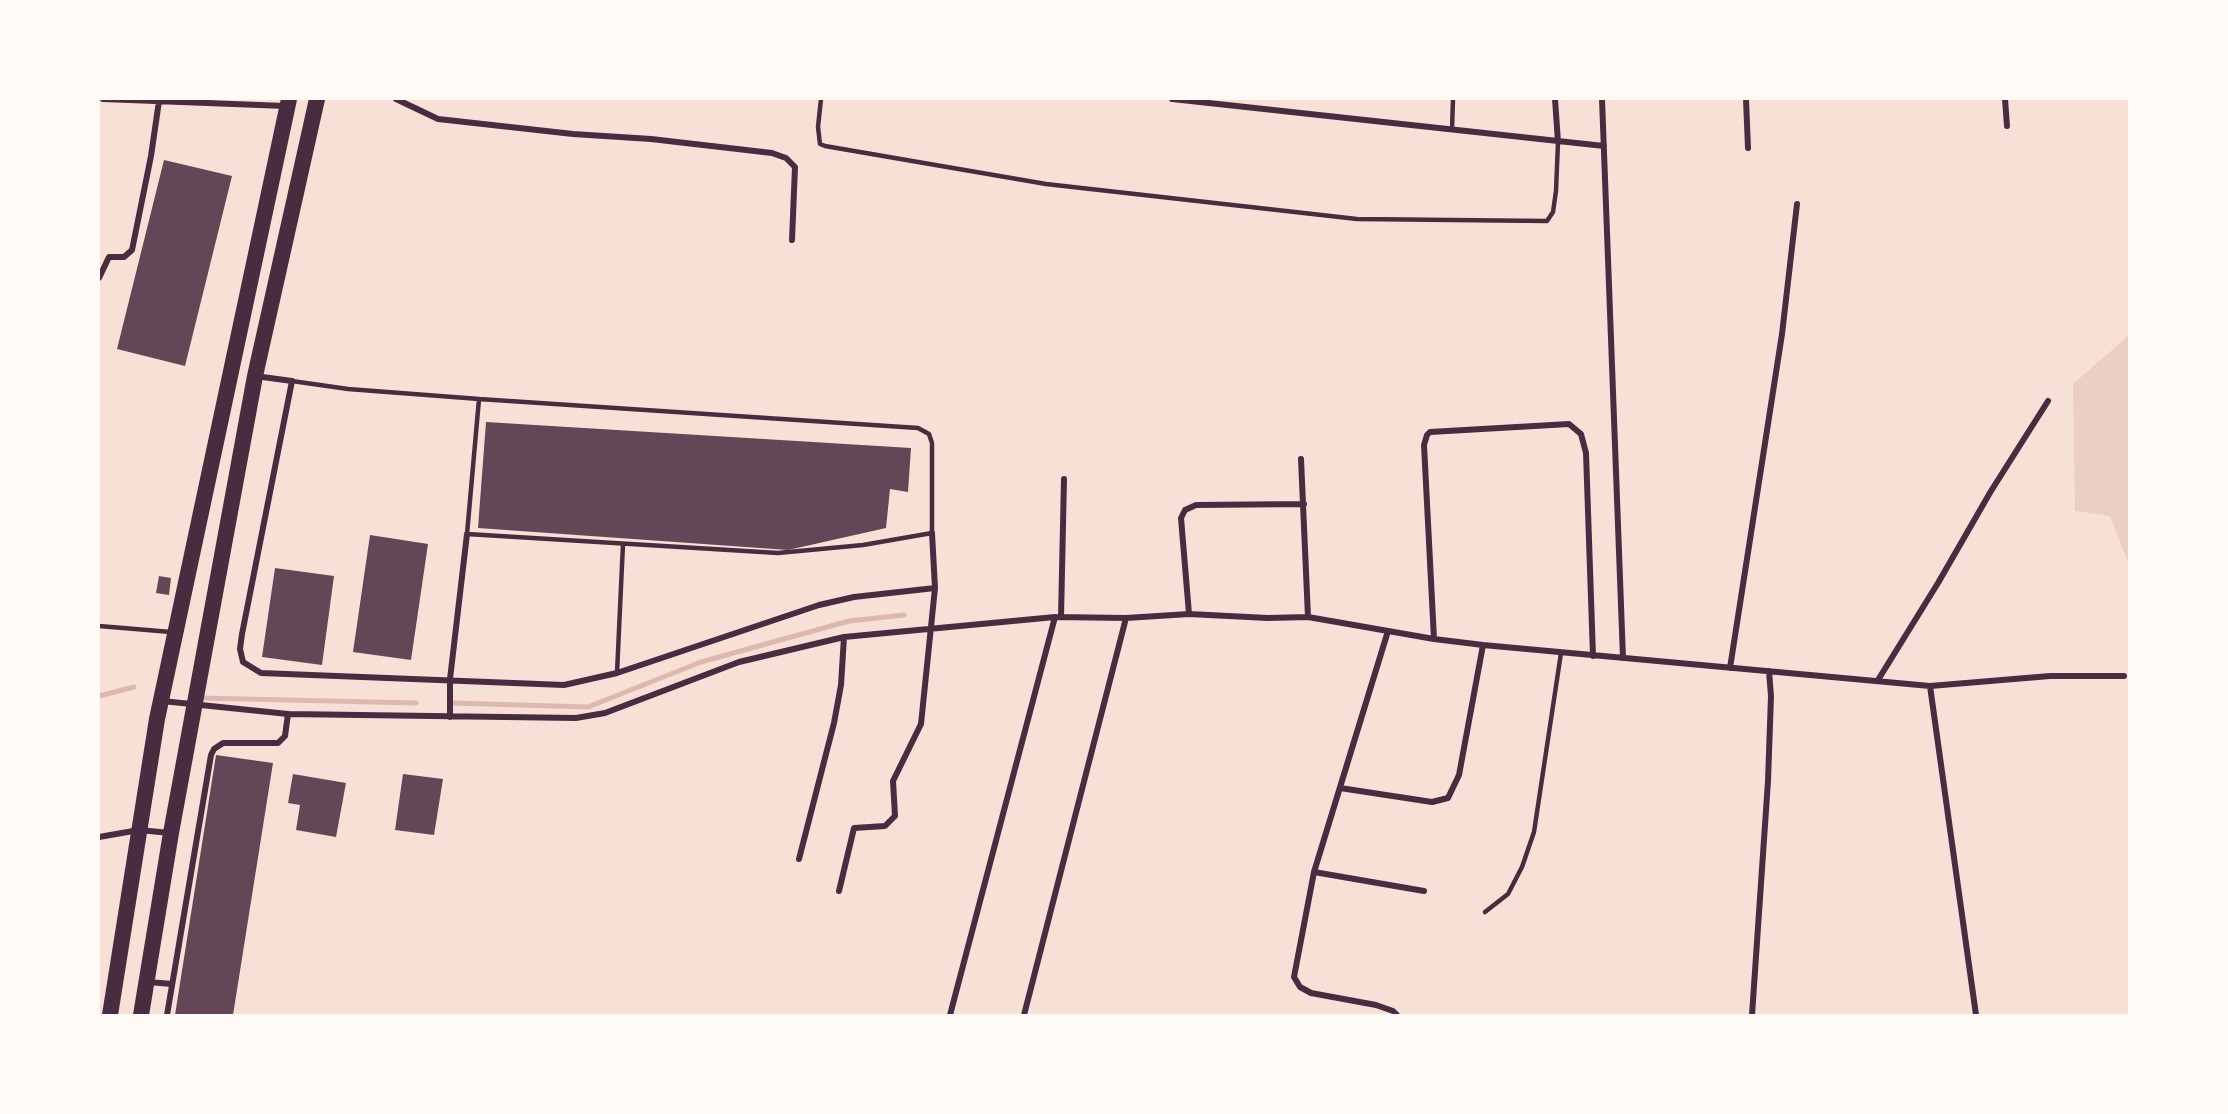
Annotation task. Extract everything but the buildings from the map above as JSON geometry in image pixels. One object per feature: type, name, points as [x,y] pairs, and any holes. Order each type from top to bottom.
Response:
[{"type":"highway","points":[[141,1015],[171,833],[255,376],[317,99]]},
{"type":"highway","points":[[110,1015],[139,830],[174,633],[288,103]]},
{"type":"street","points":[[103,99],[288,103]]},
{"type":"street","points":[[396,99],[438,119],[772,153],[792,160],[795,167],[792,240]]},
{"type":"street","points":[[1172,99],[1604,146]]},
{"type":"street","points":[[1555,99],[1558,142]]},
{"type":"street","points":[[1602,99],[1623,658]]},
{"type":"street","points":[[1746,99],[1748,148]]},
{"type":"street","points":[[2005,99],[2007,126]]},
{"type":"street","points":[[99,255],[124,257],[132,250],[151,156],[159,101]]},
{"type":"street","points":[[1730,668],[1782,334],[1797,204]]},
{"type":"street","points":[[99,278],[109,257]]},
{"type":"street","points":[[255,376],[292,381],[240,649],[243,662],[261,673],[564,685],[617,673],[819,605],[854,597],[934,588]]},
{"type":"street","points":[[1878,680],[2014,453],[2049,401]]},
{"type":"street","points":[[1434,639],[1424,445],[1430,432],[1569,424],[1581,434],[1586,453],[1593,656]]},
{"type":"street","points":[[1301,459],[1308,617]]},
{"type":"street","points":[[950,1015],[1058,617],[1064,478]]},
{"type":"street","points":[[1189,614],[1181,518],[1185,510],[1196,505],[1304,504]]},
{"type":"street","points":[[839,891],[854,828],[885,826],[895,816],[893,781],[921,724],[932,626],[934,588],[932,533]]},
{"type":"street","points":[[450,717],[450,679],[467,534]]},
{"type":"street","points":[[161,701],[288,714],[576,718],[605,713],[739,662],[844,636],[932,626],[1058,617],[1126,618],[1189,614],[1268,618],[1308,617],[1434,639],[1483,645],[1930,686],[2049,676],[2124,676]]},
{"type":"street","points":[[1024,1015],[1126,618]]},
{"type":"street","points":[[1388,631],[1314,872],[1294,977],[1296,983],[1311,993],[1376,1005],[1393,1011],[1397,1015]]},
{"type":"street","points":[[798,859],[834,723],[841,685],[844,636]]},
{"type":"street","points":[[1340,788],[1432,802],[1448,798],[1459,775],[1483,645]]},
{"type":"street","points":[[1752,1015],[1768,781],[1771,696],[1769,671]]},
{"type":"street","points":[[1930,686],[1976,1015]]},
{"type":"street","points":[[167,1015],[214,749],[223,742],[278,743],[285,736],[288,714]]},
{"type":"street","points":[[99,837],[139,830],[171,833]]},
{"type":"street","points":[[1314,872],[1424,891]]},
{"type":"street","points":[[147,982],[172,984]]},
{"type":"lane","points":[[821,99],[818,127],[820,144],[825,146],[1046,184],[1357,219],[1547,221],[1553,212],[1556,191],[1558,142]]},
{"type":"lane","points":[[1452,130],[1453,99]]},
{"type":"lane","points":[[292,381],[348,389],[479,399],[918,428],[929,434],[932,443],[932,533],[863,545],[778,553],[467,534],[479,399]]},
{"type":"lane","points":[[617,673],[623,544]]},
{"type":"lane","points":[[99,626],[174,633]]},
{"type":"lane","points":[[1485,912],[1508,894],[1522,867],[1534,832],[1561,653]]},
{"type":"shaded area","points":[[2129,335],[2129,565],[2110,516],[2075,511],[2073,384]]},
{"type":"waterway","points":[[452,703],[588,707],[701,662],[849,621],[904,615]]},
{"type":"waterway","points":[[99,696],[134,687]]},
{"type":"waterway","points":[[202,698],[416,703]]}]
